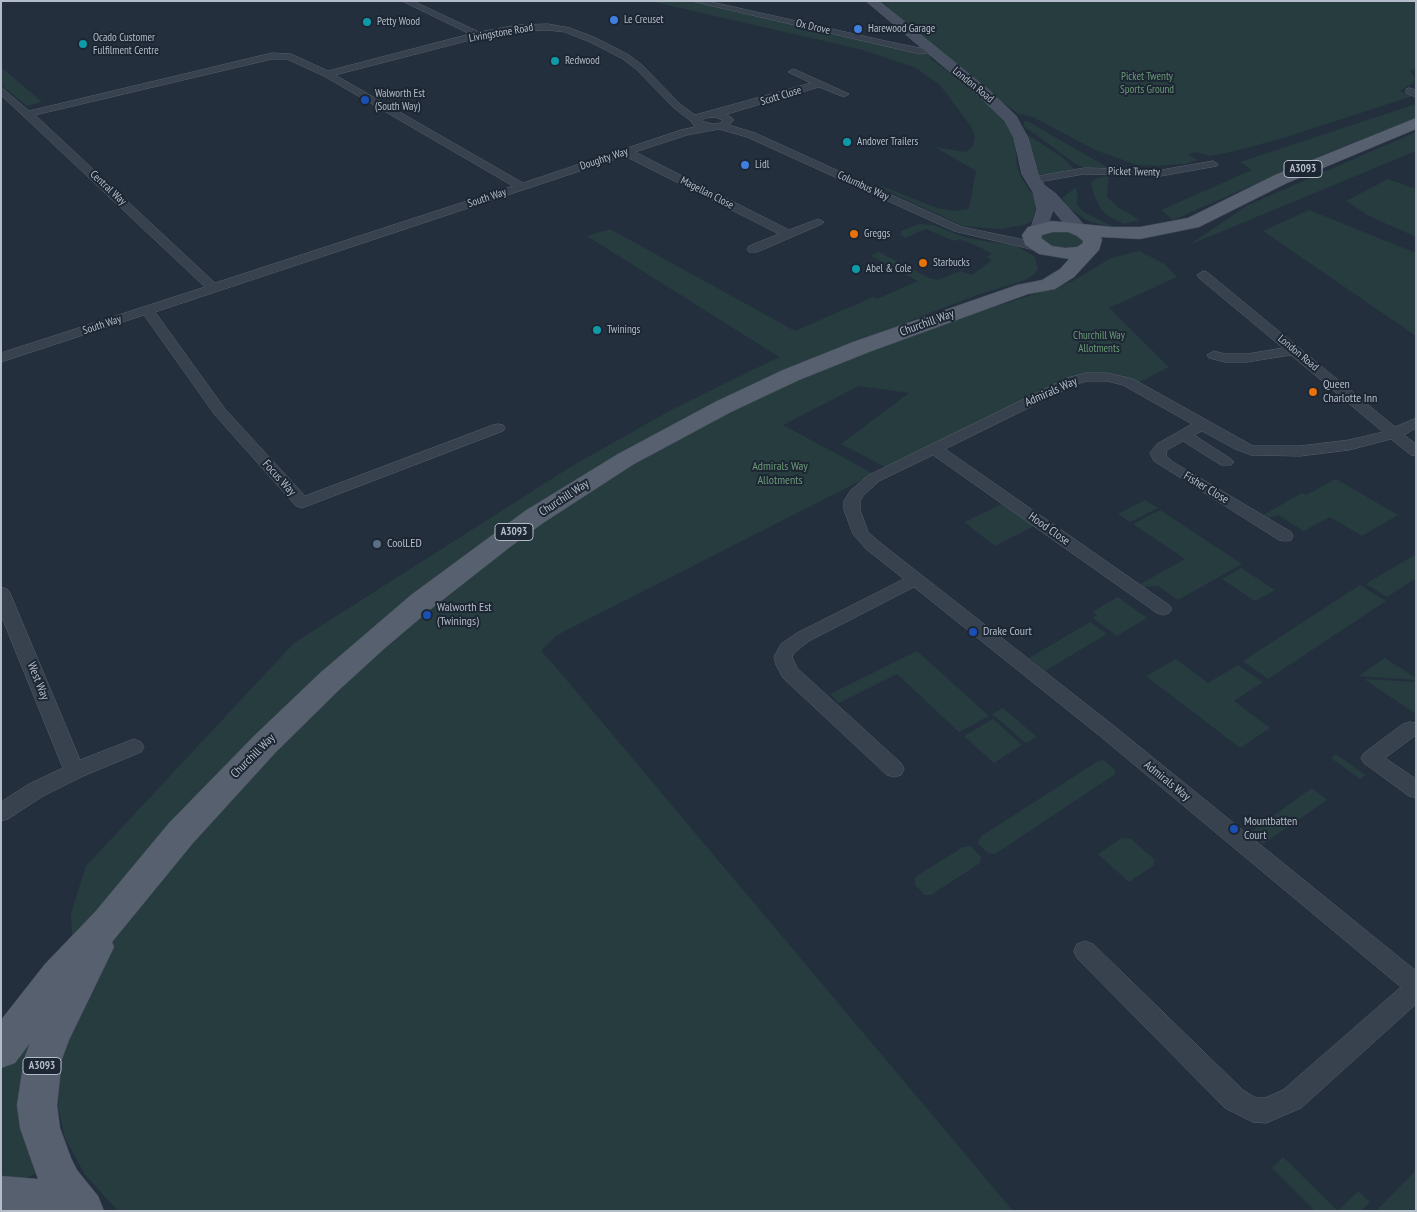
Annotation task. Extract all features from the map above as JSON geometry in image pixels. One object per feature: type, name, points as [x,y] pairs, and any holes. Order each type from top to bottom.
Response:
[{"type":"main road","name":"London Road","points":[[872,1],[995,103],[1013,121],[1021,138],[1026,162],[1045,209],[1038,239]]},
{"type":"main road","name":"A3093","points":[[1079,230],[1140,233],[1193,222],[1281,179],[1416,123]]},
{"type":"main road","points":[[1037,186],[1050,197],[1079,230],[1093,240],[1093,244],[1087,251],[1065,254],[1038,239],[1055,226],[1079,230]]},
{"type":"main road","name":"A3093","points":[[1087,251],[1165,238],[1182,233],[1193,222]]},
{"type":"main road","name":"Churchill Way","points":[[1024,289],[1046,270],[1038,239]]},
{"type":"main road","name":"Churchill Way","points":[[1,1050],[58,976],[107,923],[180,833],[264,744],[330,681],[421,602],[534,517],[626,459],[756,392],[861,347],[1024,289],[1048,285],[1074,266],[1087,251]]},
{"type":"main road","name":"Churchill Way","points":[[81,1211],[62,1185],[46,1148],[40,1128],[38,1112],[38,1083],[43,1059],[51,1036],[81,979],[107,923]]},
{"type":"main road","name":"A3093","points":[[1,1197],[44,1200],[81,1211]]},
{"type":"street","points":[[406,1],[478,35]]},
{"type":"street","name":"Ox Drove","points":[[695,1],[890,45],[930,50]]},
{"type":"street","name":"Livingstone Road","points":[[327,74],[478,35],[538,26],[559,28],[611,49],[636,65],[696,122]]},
{"type":"street","name":"South Way","points":[[28,114],[272,56],[294,57],[327,74],[522,187]]},
{"type":"street","name":"Scott Close","points":[[793,72],[844,94]]},
{"type":"street","name":"Scott Close","points":[[711,114],[744,107],[819,84]]},
{"type":"street","name":"Central Way","points":[[1,90],[213,288]]},
{"type":"street","name":"Scott Close","points":[[722,123],[744,107]]},
{"type":"street","points":[[681,109],[711,114],[722,123]]},
{"type":"street","name":"Doughty Way","points":[[685,132],[696,122],[698,117],[711,114]]},
{"type":"street","points":[[696,122],[722,123]]},
{"type":"street","name":"Doughty Way","points":[[522,187],[685,132],[722,123]]},
{"type":"street","name":"Columbus Way","points":[[722,123],[958,229],[976,234],[1038,239]]},
{"type":"street","name":"Magellan Close","points":[[626,152],[788,234]]},
{"type":"street","name":"Picket Twenty","points":[[1037,186],[1084,171],[1161,173],[1213,164],[1194,155]]},
{"type":"street","name":"South Way","points":[[1,358],[522,187]]},
{"type":"street","points":[[753,249],[818,222]]},
{"type":"street","name":"London Road","points":[[1203,275],[1416,452]]},
{"type":"street","name":"Focus Way","points":[[147,310],[220,412],[302,504],[498,428]]},
{"type":"street","points":[[1214,355],[1226,358],[1247,358],[1294,350]]},
{"type":"street","name":"Admirals Way","points":[[1416,422],[1394,434],[1349,445],[1319,450],[1264,451],[1240,446],[1123,380],[1107,377],[1086,377],[1072,381],[874,478],[856,493],[852,502],[853,516],[861,534],[872,545],[1215,818],[1416,985]]},
{"type":"street","name":"Fisher Close","points":[[1203,424],[1160,450],[1159,458],[1285,536]]},
{"type":"street","points":[[1182,435],[1226,462]]},
{"type":"street","name":"Hood Close","points":[[935,449],[1163,609]]},
{"type":"street","points":[[894,770],[790,673],[783,657],[787,649],[803,637],[917,579]]},
{"type":"street","name":"West Way","points":[[1,592],[74,771]]},
{"type":"street","points":[[1410,729],[1371,758],[1416,790]]},
{"type":"street","points":[[1,813],[36,790],[74,771],[134,747]]},
{"type":"street","points":[[1085,950],[1234,1099],[1253,1110],[1266,1111],[1292,1099],[1416,989]]},
{"type":"green space","points":[[650,1],[688,1],[931,55],[930,58],[978,94],[1005,121],[1015,142],[1017,167],[1037,205],[1032,221],[1024,225],[1001,229],[963,226],[877,186],[937,208],[954,211],[969,209],[976,171],[935,147],[966,152],[973,146],[975,138],[972,128],[940,85],[916,68],[863,50]]},
{"type":"green space","name":"Picket Twenty Sports Ground","points":[[882,1],[1416,1],[1416,68],[1410,71],[1415,78],[1413,83],[1400,91],[1413,96],[1280,139],[1231,152],[1210,156],[1196,152],[1188,154],[1197,160],[1185,164],[1137,165],[1095,150],[1033,117],[1017,113],[909,27]]},
{"type":"green space","points":[[1,67],[42,102],[27,106],[1,85]]},
{"type":"green space","points":[[1416,104],[1416,118],[1322,155],[1173,220],[1161,210],[1252,170],[1240,162]]},
{"type":"green space","points":[[1028,121],[1109,168],[1086,168],[1077,165],[1024,126],[1024,122]]},
{"type":"green space","points":[[1416,132],[1416,151],[1189,245],[1248,205]]},
{"type":"green space","points":[[1025,133],[1062,157],[1074,169],[1049,175],[1037,174]]},
{"type":"green space","points":[[1109,176],[1107,197],[1119,208],[1140,220],[1124,224],[1101,210],[1094,195],[1091,182],[1097,178]]},
{"type":"green space","points":[[1388,179],[1416,189],[1416,237],[1369,216],[1346,201]]},
{"type":"green space","points":[[1076,187],[1078,200],[1076,202],[1082,211],[1115,228],[1090,222],[1067,207],[1062,198]]},
{"type":"green space","points":[[1309,210],[1416,253],[1416,336],[1263,231]]},
{"type":"green space","points":[[919,224],[933,225],[967,238],[1016,246],[1034,256],[1038,268],[1035,274],[1025,280],[977,295],[909,321],[942,324],[1071,282],[1111,258],[1139,251],[1165,264],[1177,277],[1109,308],[1169,367],[1138,383],[1111,374],[1095,372],[1079,375],[885,467],[841,444],[909,393],[859,386],[783,425],[874,474],[557,635],[541,651],[1013,1211],[118,1211],[85,1175],[65,1138],[57,1103],[57,1058],[76,1017],[71,913],[86,866],[294,643],[572,466],[671,410],[779,357],[587,236],[610,229],[795,331],[873,297],[877,299],[918,281],[871,256],[879,252],[929,278],[938,280],[961,271],[972,275],[992,260],[986,257],[992,254],[981,248],[960,239],[954,241],[926,229],[905,238],[901,235],[901,231]]},
{"type":"green space","points":[[1070,231],[1083,238],[1084,243],[1077,248],[1054,248],[1042,241],[1040,236],[1046,232]]},
{"type":"green space","points":[[1336,479],[1398,515],[1362,536],[1330,517],[1304,531],[1278,515],[1268,518],[1261,516],[1302,493],[1306,495]]},
{"type":"green space","points":[[1145,500],[1158,508],[1130,522],[1118,514]]},
{"type":"green space","points":[[1006,502],[1038,524],[995,546],[964,522]]},
{"type":"green space","points":[[1160,510],[1242,564],[1178,600],[1158,586],[1144,587],[1140,584],[1185,559],[1133,524]]},
{"type":"green space","points":[[1416,554],[1416,578],[1387,597],[1366,584]]},
{"type":"green space","points":[[1241,568],[1275,590],[1255,601],[1222,579]]},
{"type":"green space","points":[[1360,585],[1386,601],[1268,679],[1243,661]]},
{"type":"green space","points":[[1118,597],[1147,618],[1117,636],[1093,618],[1097,615],[1092,612]]},
{"type":"green space","points":[[1090,622],[1107,634],[1045,671],[1029,658]]},
{"type":"green space","points":[[917,651],[989,716],[959,732],[897,674],[839,703],[830,694]]},
{"type":"green space","points":[[1385,658],[1416,678],[1416,680],[1359,676]]},
{"type":"green space","points":[[1176,659],[1208,683],[1238,665],[1263,682],[1234,701],[1270,728],[1240,748],[1146,676]]},
{"type":"green space","points":[[1364,679],[1416,682],[1416,714]]},
{"type":"green space","points":[[1003,708],[1037,737],[1026,743],[992,714]]},
{"type":"green space","points":[[993,719],[1022,745],[994,763],[964,736]]},
{"type":"green space","points":[[1336,754],[1365,775],[1360,779],[1331,758]]},
{"type":"green space","points":[[1104,760],[1115,770],[1115,774],[995,854],[988,853],[978,843],[980,837],[1098,761]]},
{"type":"green space","points":[[1312,788],[1327,800],[1263,844],[1249,833]]},
{"type":"green space","points":[[1122,838],[1131,839],[1154,859],[1154,865],[1129,882],[1098,854]]},
{"type":"green space","points":[[971,846],[981,857],[980,863],[931,895],[924,895],[915,884],[915,877],[963,847]]},
{"type":"green space","points":[[44,1011],[37,1174],[28,1177],[1,1177],[1,1069]]},
{"type":"green space","points":[[1283,1157],[1338,1211],[1315,1211],[1272,1168]]},
{"type":"green space","points":[[1416,1170],[1416,1211],[1376,1211]]},
{"type":"green space","points":[[1358,1191],[1370,1202],[1361,1211],[1338,1211]]},
{"type":"place","name":"Le Creuset","points":[[614,20]]},
{"type":"place","name":"Petty Wood","points":[[367,22]]},
{"type":"place","name":"Harewood Garage","points":[[858,29]]},
{"type":"place","name":"Ocado Customer Fulfilment Centre","points":[[83,44]]},
{"type":"place","name":"Redwood","points":[[555,61]]},
{"type":"place","name":"Walworth Est (South Way)","points":[[365,100]]},
{"type":"place","name":"Andover Trailers","points":[[847,142]]},
{"type":"place","name":"Lidl","points":[[745,165]]},
{"type":"place","name":"Greggs","points":[[854,234]]},
{"type":"place","name":"Starbucks","points":[[923,263]]},
{"type":"place","name":"Abel & Cole","points":[[856,269]]},
{"type":"place","name":"Twinings","points":[[597,330]]},
{"type":"place","name":"Queen Charlotte Inn","points":[[1313,392]]},
{"type":"place","name":"CoolLED","points":[[377,544]]},
{"type":"place","name":"Walworth Est (Twinings)","points":[[427,615]]},
{"type":"place","name":"Drake Court","points":[[973,632]]},
{"type":"place","name":"Mountbatten Court","points":[[1234,829]]},
{"type":"park label","name":"Churchill Way Allotments","points":[[1099,342]]},
{"type":"park label","name":"Admirals Way Allotments","points":[[780,474]]}]
